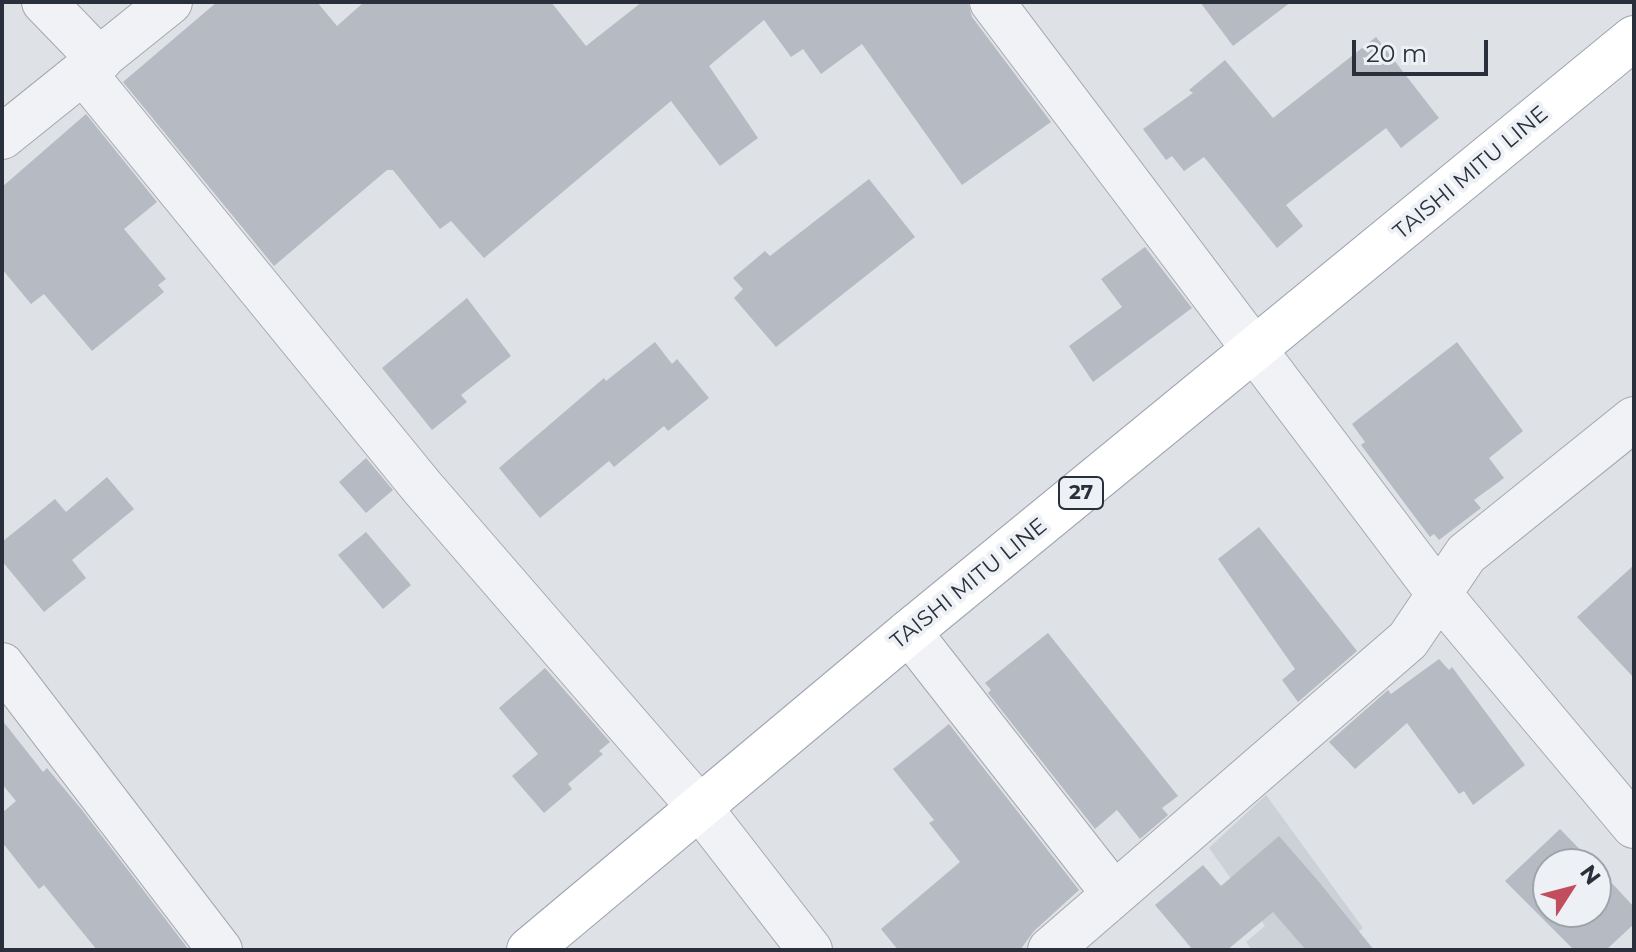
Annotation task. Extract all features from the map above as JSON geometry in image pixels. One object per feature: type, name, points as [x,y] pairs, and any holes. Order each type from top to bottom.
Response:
[{"type":"main road","name":"TAISHI MITU LINE","points":[[529,950],[909,632],[1257,350],[1634,38]]},
{"type":"street","points":[[44,2],[422,487],[700,808],[787,942]]},
{"type":"street","points":[[2,137],[170,2]]},
{"type":"street","points":[[992,2],[1439,594],[1634,826]]},
{"type":"street","points":[[1050,950],[1408,640],[1466,554],[1634,419]]},
{"type":"street","points":[[909,632],[1114,894]]},
{"type":"street","points":[[2,665],[220,950]]},
{"type":"shaded area","points":[[1266,795],[1363,928],[1335,950],[1252,950],[1246,942],[1265,926],[1209,848]]},
{"type":"building","points":[[217,2],[317,2],[337,26],[364,2],[551,2],[586,46],[642,2],[968,2],[972,17],[1051,122],[962,185],[862,44],[821,74],[803,49],[791,57],[764,20],[709,66],[758,138],[720,166],[671,101],[484,258],[451,221],[440,229],[393,170],[387,170],[274,266],[123,82]]},
{"type":"building","points":[[1200,2],[1291,2],[1233,46]]},
{"type":"building","points":[[1376,37],[1439,118],[1401,148],[1386,128],[1286,205],[1303,226],[1277,248],[1204,157],[1184,171],[1172,156],[1166,160],[1143,129],[1193,93],[1189,90],[1225,60],[1273,118]]},
{"type":"building","points":[[86,114],[157,202],[124,229],[166,279],[158,285],[164,292],[92,351],[44,294],[31,304],[2,269],[2,187]]},
{"type":"building","points":[[869,179],[915,237],[776,347],[734,298],[743,289],[733,278],[765,251],[770,256]]},
{"type":"building","points":[[1145,247],[1192,308],[1093,382],[1069,346],[1122,307],[1101,279]]},
{"type":"building","points":[[467,298],[511,356],[461,395],[467,402],[432,430],[382,368]]},
{"type":"building","points":[[655,342],[672,364],[677,359],[709,398],[668,431],[664,426],[614,467],[609,461],[540,518],[499,468],[604,378],[606,381]]},
{"type":"building","points":[[1457,342],[1523,431],[1489,458],[1504,478],[1474,500],[1481,508],[1439,540],[1434,534],[1430,537],[1361,445],[1365,442],[1352,424]]},
{"type":"building","points":[[366,458],[393,490],[366,513],[339,482]]},
{"type":"building","points":[[107,477],[134,509],[72,560],[86,578],[44,612],[2,561],[2,542],[55,499],[66,512]]},
{"type":"building","points":[[1259,527],[1357,651],[1298,702],[1282,680],[1295,669],[1218,559]]},
{"type":"building","points":[[366,532],[411,585],[383,609],[338,555]]},
{"type":"building","points":[[1634,565],[1634,678],[1577,617]]},
{"type":"building","points":[[1048,633],[1178,796],[1162,808],[1168,815],[1140,839],[1117,810],[1095,829],[988,693],[991,690],[985,683]]},
{"type":"building","points":[[1439,659],[1449,670],[1452,667],[1525,765],[1473,805],[1464,791],[1459,794],[1407,723],[1355,769],[1329,742],[1388,690],[1391,694]]},
{"type":"building","points":[[545,668],[610,742],[599,751],[603,754],[568,784],[572,789],[544,813],[512,776],[538,754],[499,708]]},
{"type":"building","points":[[2,720],[43,772],[47,768],[82,810],[189,950],[97,950],[44,885],[39,889],[2,842],[2,813],[16,801],[2,784]]},
{"type":"building","points":[[949,724],[1079,890],[1034,931],[1020,950],[898,950],[881,929],[960,862],[929,823],[934,820],[893,769]]},
{"type":"building","points":[[1560,829],[1578,848],[1540,848]]},
{"type":"building","points":[[1279,836],[1374,950],[1306,950],[1273,912],[1227,950],[1193,950],[1155,905],[1203,865],[1221,886]]},
{"type":"building","points":[[1532,855],[1532,908],[1505,881]]},
{"type":"building","points":[[1612,883],[1634,907],[1634,924],[1606,950],[1574,950],[1552,928],[1612,928]]}]
